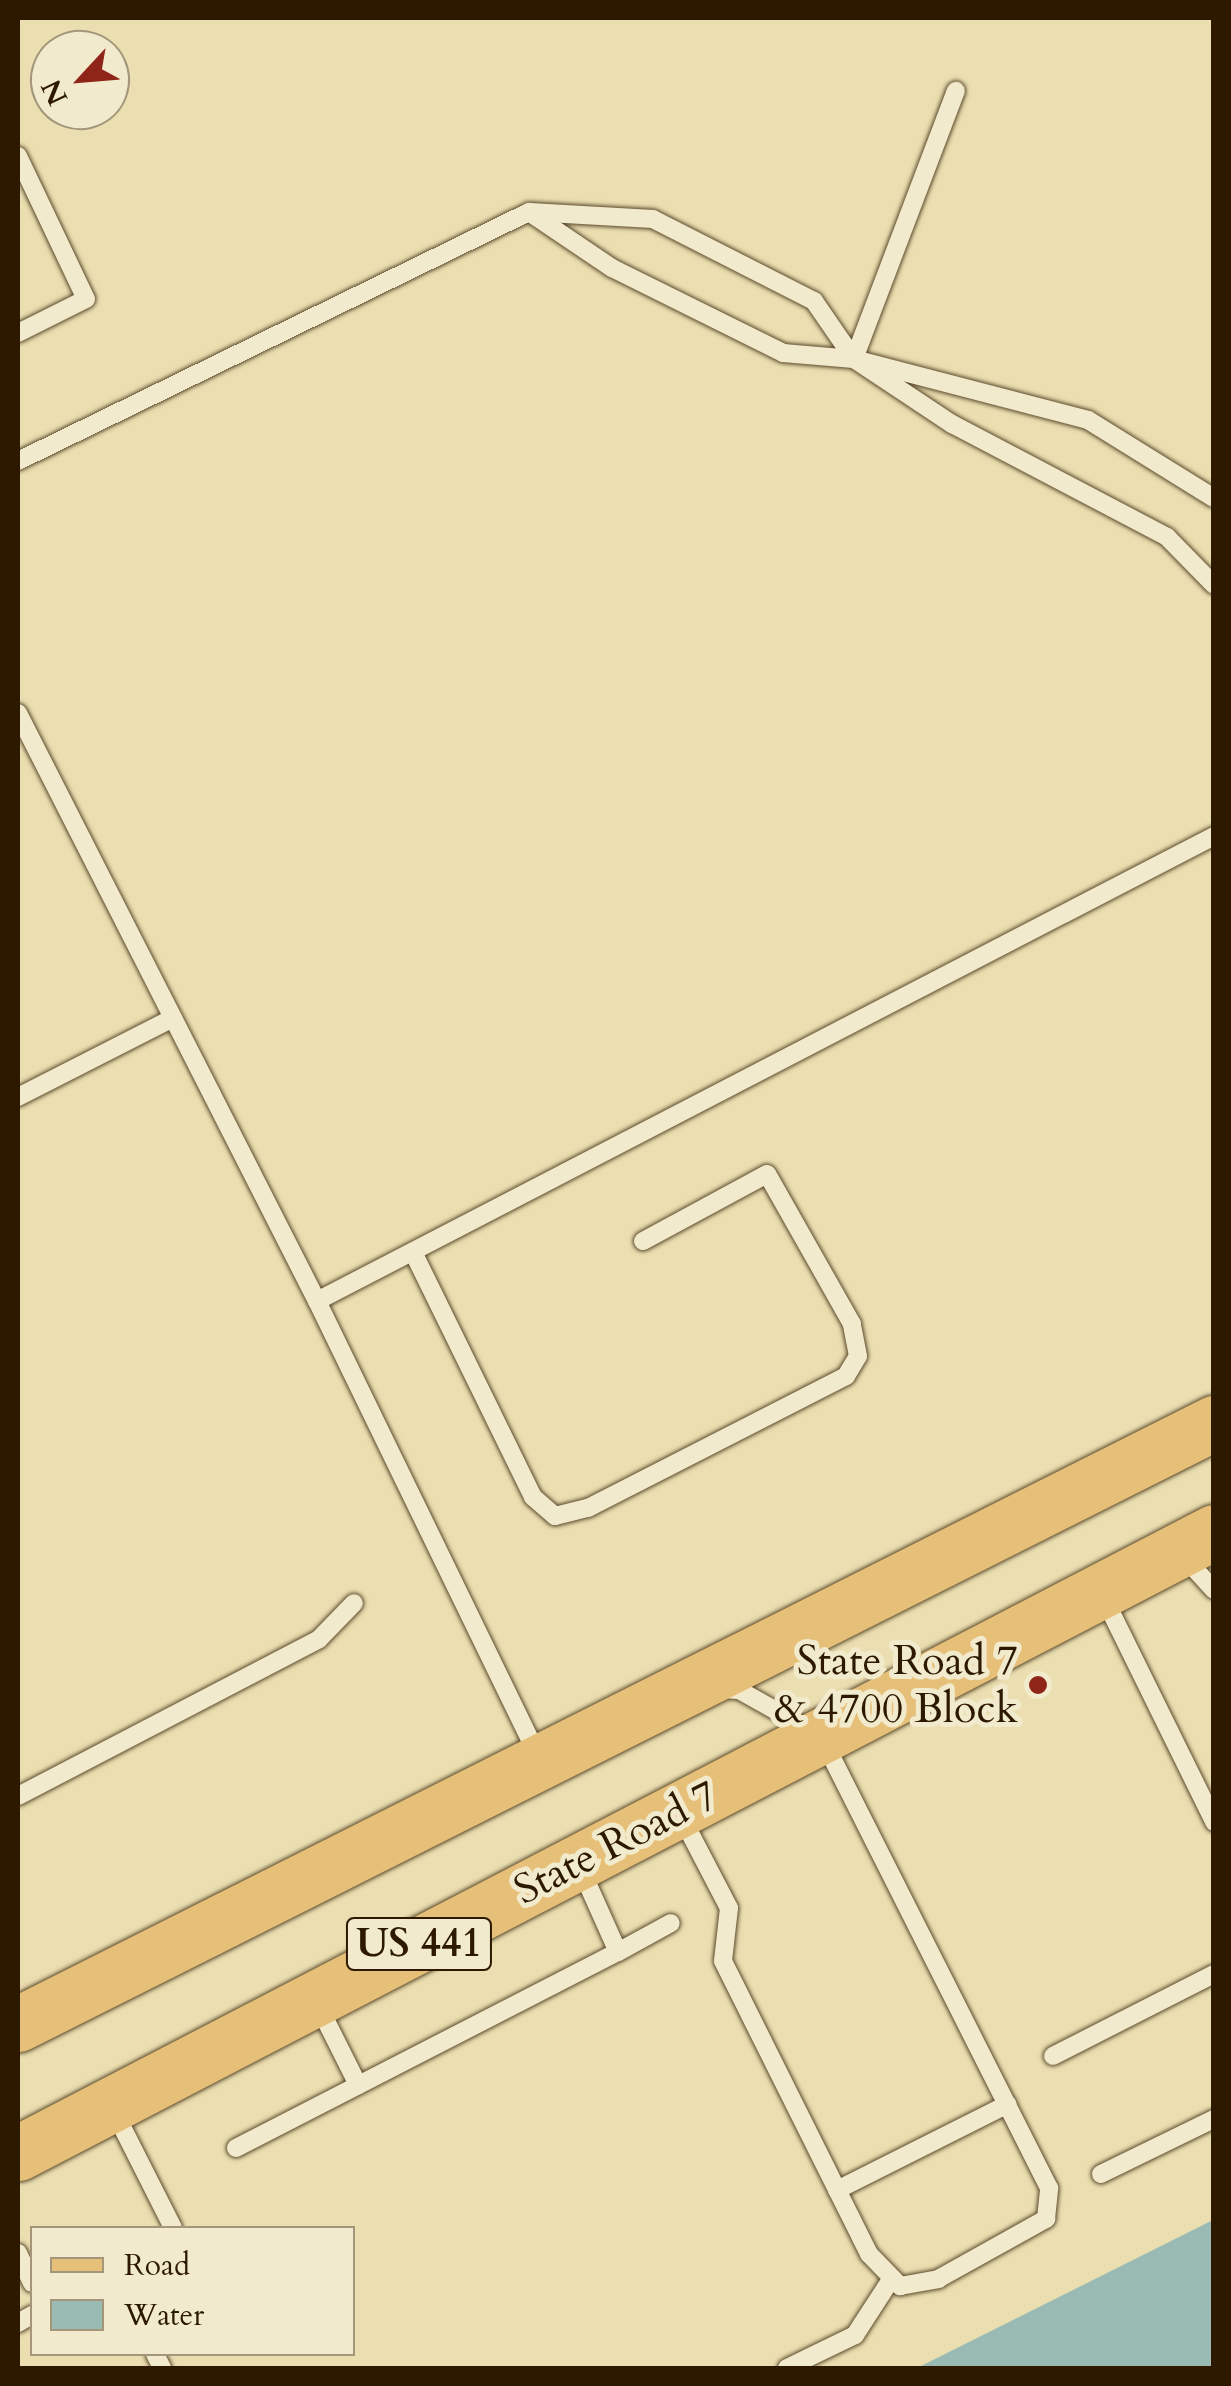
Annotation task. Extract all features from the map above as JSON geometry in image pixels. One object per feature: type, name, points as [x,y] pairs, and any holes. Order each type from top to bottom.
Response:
[{"type":"main road","name":"US 441","points":[[18,2024],[1214,1422]]},
{"type":"main road","name":"State Road 7","points":[[18,2152],[1101,1590],[1202,1558]]},
{"type":"lane","points":[[854,359],[956,91]]},
{"type":"lane","points":[[18,156],[86,299],[18,333]]},
{"type":"lane","points":[[530,212],[612,268],[783,354],[854,359],[1088,420],[1214,498]]},
{"type":"lane","points":[[18,461],[530,212],[653,219],[814,301],[854,359],[952,424],[1167,537],[1214,585]]},
{"type":"lane","points":[[18,713],[318,1301],[541,1763]]},
{"type":"lane","points":[[318,1301],[1214,836]]},
{"type":"lane","points":[[18,1098],[173,1018]]},
{"type":"lane","points":[[412,1252],[533,1497],[555,1516],[588,1508],[846,1376],[858,1356],[852,1324],[768,1174],[643,1241]]},
{"type":"lane","points":[[1101,1590],[1214,1822]]},
{"type":"lane","points":[[18,1796],[320,1638],[354,1603]]},
{"type":"lane","points":[[678,1810],[729,1908],[723,1961],[869,2254],[900,2286],[938,2280],[1046,2220],[1049,2188],[821,1736],[739,1690],[691,1688]]},
{"type":"lane","points":[[578,1862],[618,1952]]},
{"type":"lane","points":[[236,2148],[671,1923]]},
{"type":"lane","points":[[1052,2056],[1214,1974]]},
{"type":"lane","points":[[315,1998],[358,2085]]},
{"type":"lane","points":[[111,2104],[173,2226]]},
{"type":"lane","points":[[836,2190],[1008,2104]]},
{"type":"lane","points":[[1101,2174],[1214,2119]]},
{"type":"lane","points":[[18,2253],[30,2279]]},
{"type":"lane","points":[[788,2368],[855,2335],[892,2278]]},
{"type":"water","points":[[1213,2220],[1213,2368],[917,2368]]},
{"type":"place","name":"State Road 7 & 4700 Block","points":[[1038,1685]]}]
